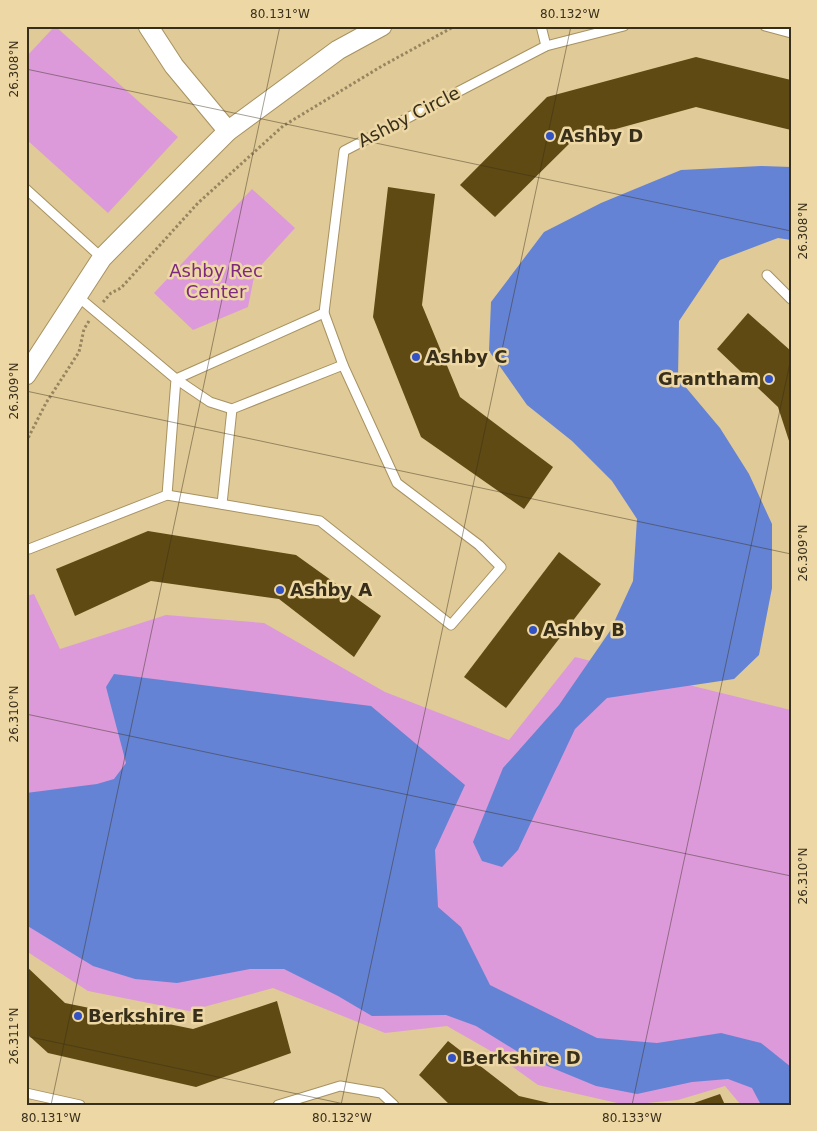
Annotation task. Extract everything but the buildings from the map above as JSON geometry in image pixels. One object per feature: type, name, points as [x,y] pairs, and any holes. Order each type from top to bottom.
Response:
[{"type":"street","points":[[148,26],[174,66],[228,131]]},
{"type":"street","points":[[26,374],[102,258],[228,131],[338,50],[382,26]]},
{"type":"lane","points":[[541,26],[546,46],[624,26]]},
{"type":"lane","points":[[765,26],[791,33]]},
{"type":"lane","name":"Ashby Circle","points":[[343,365],[324,313],[344,150],[546,46]]},
{"type":"lane","points":[[26,189],[102,258]]},
{"type":"lane","points":[[767,275],[791,299]]},
{"type":"lane","points":[[29,549],[167,495],[320,521],[422,600],[451,625],[501,567],[478,545],[397,483],[343,365],[232,409],[210,402],[176,379],[76,295]]},
{"type":"lane","points":[[176,379],[324,313]]},
{"type":"lane","points":[[167,495],[176,379]]},
{"type":"lane","points":[[222,504],[232,409]]},
{"type":"lane","points":[[278,1105],[340,1086],[381,1093],[394,1105]]},
{"type":"lane","points":[[27,1092],[80,1105]]},
{"type":"path","points":[[111,293],[121,288],[198,203],[283,126],[382,66],[455,26]]},
{"type":"path","points":[[26,442],[46,403],[79,352],[84,329]]},
{"type":"green space","points":[[55,26],[178,137],[108,213],[26,139],[26,57]]},
{"type":"green space","name":"Ashby Rec Center","points":[[252,189],[295,228],[255,272],[248,307],[193,330],[154,293]]},
{"type":"green space","points":[[34,594],[60,649],[166,615],[264,623],[385,692],[509,740],[575,657],[791,710],[791,1105],[741,1105],[725,1086],[678,1100],[626,1105],[538,1085],[489,1050],[447,1026],[385,1033],[273,988],[189,1011],[88,991],[26,951],[26,596]]},
{"type":"water","points":[[761,166],[791,167],[791,240],[778,238],[720,260],[679,321],[678,378],[720,428],[749,474],[772,524],[772,588],[759,655],[734,679],[607,698],[575,729],[518,850],[502,867],[482,861],[473,842],[503,768],[559,705],[610,631],[633,581],[637,519],[612,481],[572,441],[527,405],[489,351],[491,302],[544,232],[601,203],[681,170]]},
{"type":"water","points":[[114,674],[371,706],[465,785],[435,850],[438,907],[461,927],[490,985],[597,1038],[657,1043],[721,1033],[761,1043],[791,1067],[791,1105],[761,1105],[752,1088],[728,1079],[692,1082],[637,1094],[596,1086],[528,1058],[476,1026],[446,1015],[372,1016],[338,996],[284,969],[250,969],[177,983],[135,979],[93,966],[26,925],[26,793],[97,784],[114,779],[126,763],[106,687]]},
{"type":"place","name":"Ashby D","points":[[550,136]]},
{"type":"place","name":"Ashby C","points":[[416,357]]},
{"type":"place","name":"Grantham","points":[[769,379]]},
{"type":"place","name":"Ashby A","points":[[280,590]]},
{"type":"place","name":"Ashby B","points":[[533,630]]},
{"type":"place","name":"Berkshire E","points":[[78,1016]]},
{"type":"place","name":"Berkshire D","points":[[452,1058]]}]
